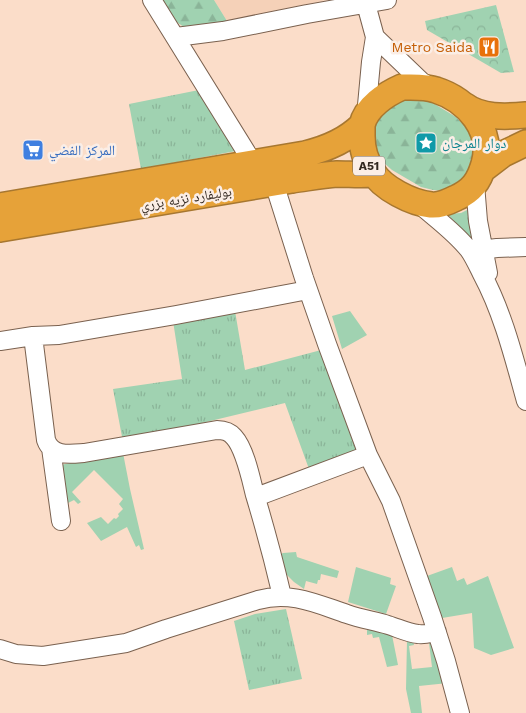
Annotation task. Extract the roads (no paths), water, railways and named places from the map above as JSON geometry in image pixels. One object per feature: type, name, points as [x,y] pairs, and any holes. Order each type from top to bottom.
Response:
[{"type":"highway","name":"A51","points":[[526,115],[483,114],[472,111],[447,94],[434,89],[402,87],[382,98],[364,121],[362,143],[366,160],[373,174],[386,186],[418,203],[432,205],[445,203],[468,191],[478,177],[503,154],[526,143]]},
{"type":"highway","name":"A51","points":[[462,104],[479,124],[485,136],[485,159],[478,177]]},
{"type":"highway","name":"بوليفارد نزيه بزري","points":[[0,206],[318,151],[352,135],[364,121]]},
{"type":"highway","name":"بوليفارد نزيه بزري","points":[[0,229],[334,174],[373,174]]},
{"type":"street","points":[[152,0],[253,162]]},
{"type":"street","points":[[176,38],[387,0]]},
{"type":"street","points":[[364,121],[376,37],[366,4]]},
{"type":"street","points":[[376,37],[422,82],[434,89]]},
{"type":"street","points":[[478,177],[476,251],[513,354],[526,401]]},
{"type":"street","points":[[274,183],[308,290],[368,455],[391,501],[437,632],[460,713]]},
{"type":"street","points":[[418,203],[476,251],[526,248]]},
{"type":"street","points":[[0,341],[33,336],[59,335],[308,290]]},
{"type":"street","points":[[33,336],[48,445],[62,454],[217,430],[227,431],[235,438],[246,462],[272,551],[282,596]]},
{"type":"street","points":[[51,448],[61,522]]},
{"type":"street","points":[[256,497],[368,455]]},
{"type":"street","points":[[0,649],[16,654],[43,656],[126,644],[166,629],[258,600],[282,596],[299,598],[362,619],[419,634],[437,632]]},
{"type":"place","name":"Metro Saida","points":[[489,47]]},
{"type":"place","name":"دوار المرجان","points":[[426,143]]},
{"type":"place","name":"المركز الفضي","points":[[33,150]]}]
